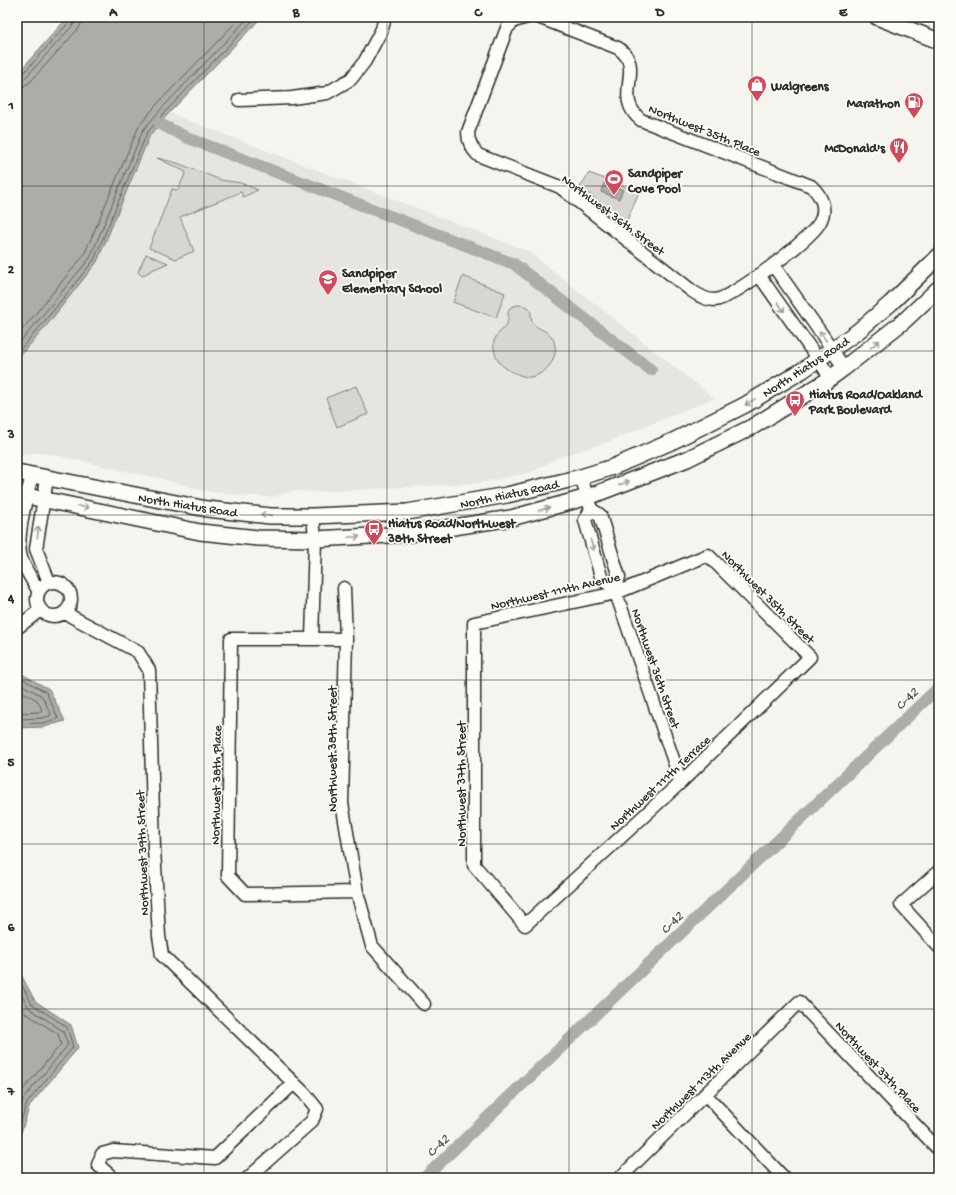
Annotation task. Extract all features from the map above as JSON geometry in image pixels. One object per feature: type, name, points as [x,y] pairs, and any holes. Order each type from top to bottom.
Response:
[{"type":"main road","points":[[877,17],[939,41]]},
{"type":"main road","name":"North Hiatus Road","points":[[17,472],[206,509],[270,516],[313,516],[407,512],[508,495],[581,477],[613,467],[673,441],[745,405],[803,370],[857,332],[891,303],[939,256]]},
{"type":"main road","name":"North Hiatus Road","points":[[22,495],[200,532],[258,538],[315,539],[409,534],[506,519],[589,503],[687,459],[762,421],[831,378],[904,321],[939,288]]},
{"type":"street","points":[[239,100],[292,98],[327,93],[351,79],[365,61],[382,28],[385,17]]},
{"type":"street","name":"Northwest 35th Place","points":[[538,17],[618,48],[624,53],[629,61],[631,73],[628,100],[631,108],[641,120],[811,186],[820,196],[823,208],[820,222],[812,231],[773,265]]},
{"type":"street","name":"Northwest 36th Street","points":[[523,18],[514,21],[507,28],[468,132],[469,141],[476,153],[486,159],[560,187],[692,291],[707,299],[715,300],[723,298],[759,275]]},
{"type":"street","points":[[831,378],[759,275],[773,265],[844,368]]},
{"type":"street","points":[[32,475],[22,495],[19,538],[21,557],[38,590]]},
{"type":"street","name":"Northwest 36th Street","points":[[581,477],[589,503],[600,515],[619,577],[615,590]]},
{"type":"street","points":[[47,478],[36,549],[49,582]]},
{"type":"street","name":"Northwest 36th Street","points":[[589,503],[584,520],[602,580],[615,590],[681,782]]},
{"type":"street","points":[[313,516],[315,539],[312,639],[346,639]]},
{"type":"street","points":[[21,557],[39,556]]},
{"type":"street","name":"Northwest 111th Avenue","points":[[474,623],[615,590],[708,556]]},
{"type":"street","name":"Northwest 35th Street","points":[[708,556],[810,657]]},
{"type":"street","points":[[49,582],[62,584],[67,588],[70,594],[71,601],[69,608],[58,616],[45,614],[40,610],[37,604],[36,597],[38,590],[49,582]]},
{"type":"street","name":"Northwest 38th Street","points":[[344,588],[346,639],[342,802],[357,892],[372,946],[424,1004]]},
{"type":"street","points":[[18,623],[40,610]]},
{"type":"street","name":"Northwest 39th Street","points":[[64,613],[138,652],[149,670],[154,849],[159,936],[162,955],[294,1083],[305,1094],[316,1109],[312,1121],[248,1178]]},
{"type":"street","name":"Northwest 37th Street","points":[[474,623],[474,865],[526,925]]},
{"type":"street","name":"Northwest 38th Place","points":[[312,639],[231,640],[228,876],[245,894],[357,892]]},
{"type":"street","name":"Northwest 111th Terrace","points":[[526,925],[681,782],[810,657]]},
{"type":"street","points":[[939,871],[901,905],[939,947]]},
{"type":"street","name":"Northwest 113th Avenue","points":[[620,1178],[799,1002]]},
{"type":"street","name":"Northwest 37th Place","points":[[799,1002],[939,1150]]},
{"type":"street","points":[[113,1178],[98,1165],[102,1154],[114,1151],[215,1158],[294,1083]]},
{"type":"street","points":[[706,1094],[784,1178]]},
{"type":"shaded area","name":"Sandpiper Elementary School","points":[[169,113],[528,251],[714,398],[605,443],[557,458],[532,472],[479,483],[318,492],[294,491],[272,497],[234,495],[201,490],[158,478],[43,453],[24,455],[17,453],[17,359],[43,330],[97,262],[150,135]]},
{"type":"shaded area","points":[[157,158],[177,163],[221,180],[241,183],[258,190],[243,197],[241,192],[180,217],[194,251],[176,259],[149,248],[172,189],[178,190],[186,172]]},
{"type":"shaded area","name":"Sandpiper Cove Pool","points":[[589,173],[639,192],[626,223],[580,187]]},
{"type":"shaded area","points":[[146,254],[168,263],[142,276],[138,272]]},
{"type":"shaded area","points":[[463,276],[505,293],[496,318],[453,302]]},
{"type":"shaded area","points":[[518,305],[528,308],[534,324],[549,334],[555,343],[554,356],[548,368],[531,377],[518,375],[501,365],[495,355],[494,341],[507,324],[509,309]]},
{"type":"shaded area","points":[[356,386],[368,414],[337,427],[326,398]]},
{"type":"water","points":[[68,17],[262,17],[169,113],[150,135],[97,262],[43,330],[17,359],[17,74]]},
{"type":"water","points":[[604,183],[623,190],[619,199],[601,192]]},
{"type":"water","points":[[18,672],[49,689],[65,721],[44,727],[17,728]]},
{"type":"water","points":[[17,967],[35,1001],[71,1025],[78,1048],[30,1105],[17,1145]]},
{"type":"waterway","points":[[160,124],[188,138],[514,264],[651,370]]},
{"type":"waterway","name":"C-42","points":[[424,1178],[939,687]]},
{"type":"place","name":"Walgreens","points":[[757,102]]},
{"type":"place","name":"Marathon","points":[[914,119]]},
{"type":"place","name":"McDonald's","points":[[899,164]]},
{"type":"place","name":"Sandpiper Cove Pool","points":[[614,196]]},
{"type":"place","name":"Sandpiper Elementary School","points":[[328,296]]},
{"type":"place","name":"Hiatus Road/Oakland Park Boulevard","points":[[795,417]]},
{"type":"place","name":"Hiatus Road/Northwest 38th Street","points":[[374,546]]}]
